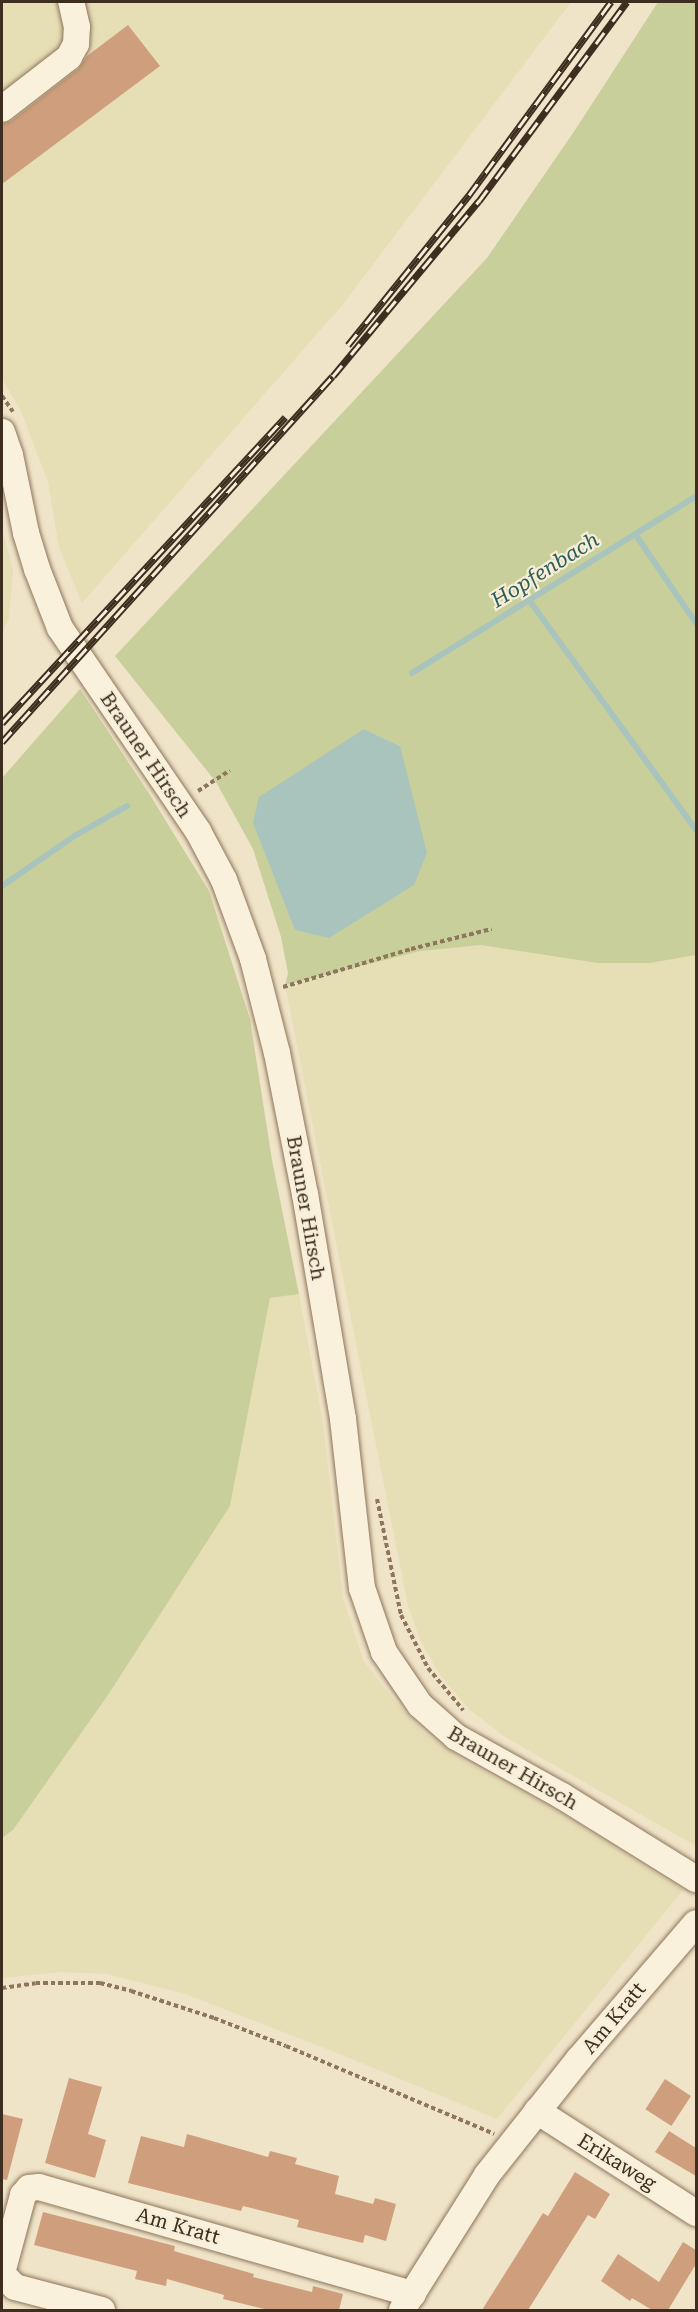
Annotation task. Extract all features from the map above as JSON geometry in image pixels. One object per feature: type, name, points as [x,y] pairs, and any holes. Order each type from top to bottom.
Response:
[{"type":"street","points":[[2,109],[69,57],[76,44],[77,27],[71,2]]},
{"type":"street","name":"Brauner Hirsch","points":[[2,432],[10,454],[29,542],[49,604],[60,628],[180,804],[224,879],[243,925],[262,993],[305,1194],[343,1419],[360,1577],[367,1606],[384,1652],[420,1705],[456,1737],[562,1796],[696,1879]]},
{"type":"street","name":"Am Kratt","points":[[102,2310],[15,2287],[2,2274],[23,2195],[29,2188],[39,2187],[408,2302],[487,2175],[537,2111],[696,1923]]},
{"type":"street","name":"Erikaweg","points":[[537,2111],[696,2213]]},
{"type":"path","points":[[180,804],[230,770]]},
{"type":"path","points":[[262,993],[411,949],[492,929]]},
{"type":"path","points":[[2,1988],[36,1983],[100,1983],[131,1991],[214,2018],[286,2046],[514,2142]]},
{"type":"shaded area","points":[[2,2],[571,2],[344,303],[82,603],[59,548],[48,482],[21,411],[2,379]]},
{"type":"shaded area","points":[[2,529],[13,569],[9,618],[2,634]]},
{"type":"shaded area","points":[[481,945],[650,963],[696,955],[696,1846],[505,1737],[469,1709],[440,1675],[421,1642],[408,1606],[285,985],[421,951]]},
{"type":"shaded area","points":[[299,1294],[323,1423],[343,1597],[363,1660],[394,1700],[424,1732],[466,1762],[548,1806],[683,1890],[497,2119],[185,1994],[107,1974],[61,1972],[2,1978],[2,1838],[13,1830],[108,1695],[230,1506],[270,1298]]},
{"type":"green space","points":[[658,2],[696,2],[696,955],[650,963],[598,963],[481,945],[421,951],[285,985],[288,973],[281,937],[253,849],[216,782],[115,656],[487,258],[575,130]],"holes":[[[364,729],[400,746],[295,929]]]},
{"type":"green space","points":[[80,689],[150,795],[209,891],[250,1019],[272,1160],[299,1294],[270,1298],[230,1506],[108,1695],[13,1830],[2,1838],[2,778]]},
{"type":"water","points":[[364,729],[400,746],[427,853],[414,885],[329,938],[295,930],[253,823],[259,797]]},
{"type":"building","points":[[128,25],[160,66],[2,184],[2,124],[11,121],[78,69],[87,56]]},
{"type":"building","points":[[69,2078],[102,2087],[88,2134],[106,2140],[95,2178],[45,2163]]},
{"type":"building","points":[[665,2079],[691,2096],[671,2126],[645,2109]]},
{"type":"building","points":[[2,2114],[23,2119],[7,2180],[2,2179]]},
{"type":"building","points":[[669,2131],[696,2148],[696,2176],[655,2152]]},
{"type":"building","points":[[187,2134],[268,2157],[270,2151],[297,2158],[295,2164],[339,2176],[335,2194],[373,2204],[375,2198],[396,2204],[386,2241],[365,2235],[363,2243],[297,2227],[299,2220],[243,2206],[241,2211],[128,2183],[141,2136],[184,2147]]},
{"type":"building","points":[[575,2172],[610,2194],[595,2219],[588,2215],[528,2310],[482,2310],[543,2213],[548,2216]]},
{"type":"building","points":[[43,2212],[175,2246],[174,2251],[254,2274],[253,2277],[312,2292],[313,2286],[343,2294],[339,2310],[269,2310],[223,2299],[224,2295],[167,2279],[166,2286],[135,2279],[137,2271],[34,2245]]},
{"type":"building","points":[[683,2242],[696,2250],[696,2264],[668,2310],[652,2310],[632,2298],[630,2301],[601,2281],[618,2254],[659,2282]]},
{"type":"waterway","name":"Hopfenbach","points":[[412,673],[696,496]]},
{"type":"waterway","points":[[635,534],[696,623]]},
{"type":"waterway","points":[[529,600],[696,830]]},
{"type":"waterway","points":[[2,886],[76,835],[127,806]]},
{"type":"railway","points":[[348,345],[469,195],[611,2]]},
{"type":"railway","points":[[2,742],[333,376],[479,201],[627,2]]},
{"type":"railway","points":[[2,723],[285,417]]}]
